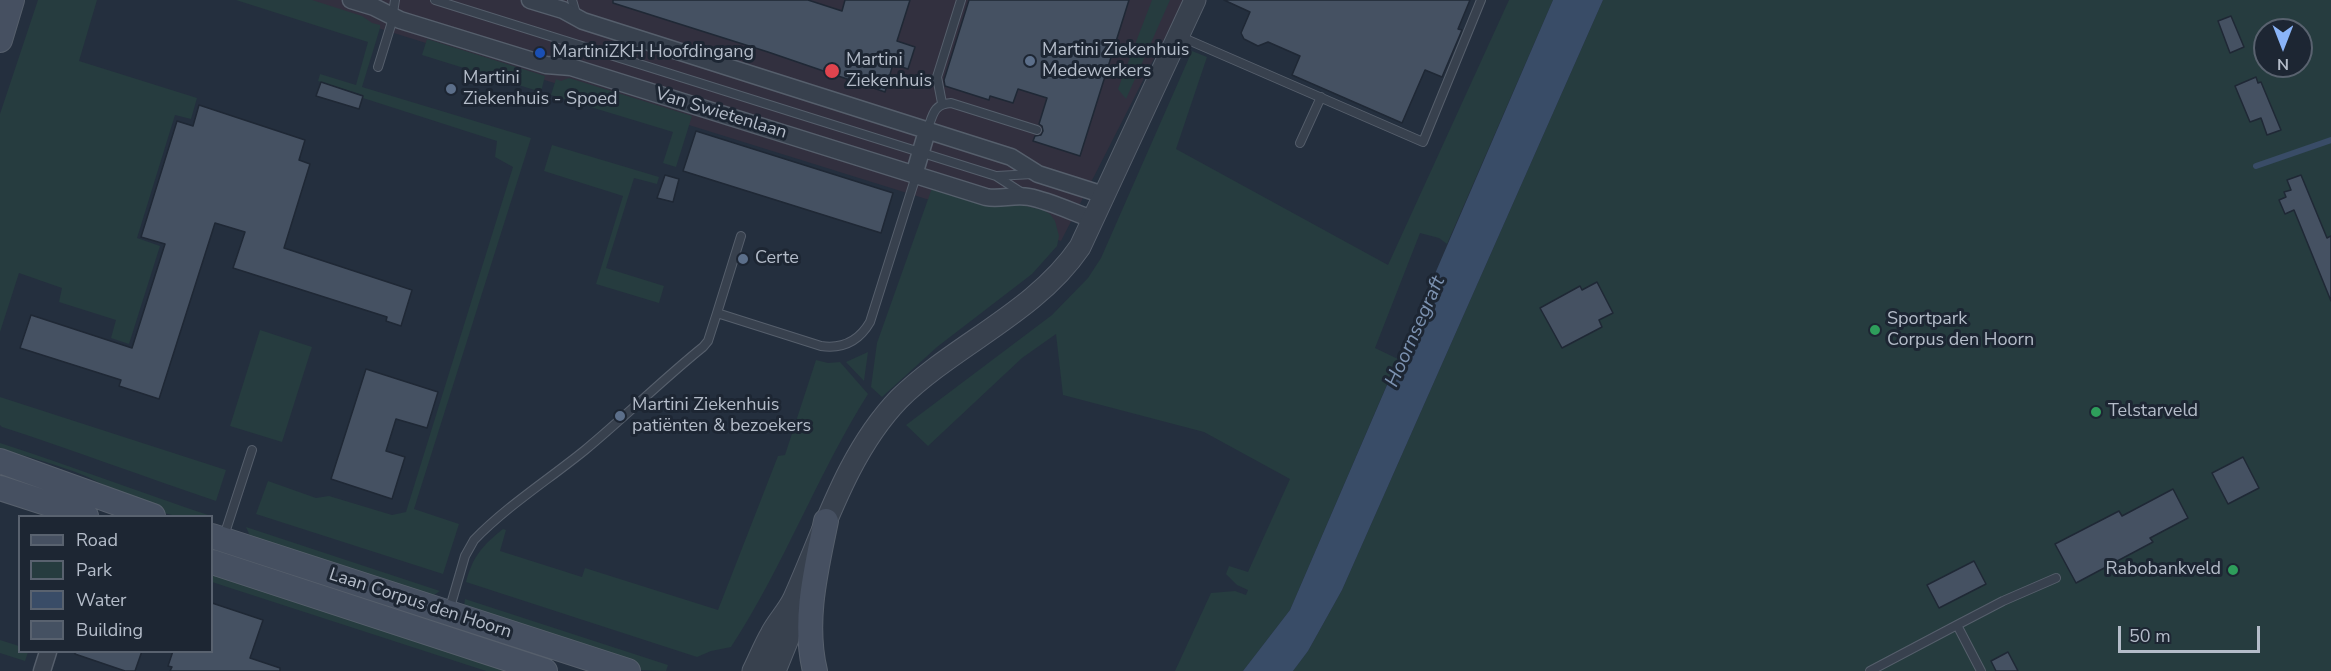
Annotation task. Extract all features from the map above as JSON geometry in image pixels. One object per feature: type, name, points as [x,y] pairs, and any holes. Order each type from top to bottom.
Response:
[{"type":"main road","points":[[0,40],[12,0]]},
{"type":"main road","points":[[0,461],[150,515]]},
{"type":"main road","points":[[0,488],[83,515]]},
{"type":"main road","points":[[815,671],[809,625],[814,580],[826,521]]},
{"type":"main road","name":"Laan Corpus den Hoorn","points":[[217,537],[628,671]]},
{"type":"main road","name":"Laan Corpus den Hoorn","points":[[213,562],[545,671]]},
{"type":"street","name":"Van Swietenlaan","points":[[351,0],[393,8],[546,65],[571,67],[994,199],[1012,196],[1029,197],[1092,219]]},
{"type":"street","points":[[530,0],[562,10],[577,18],[1011,157],[1038,174],[1104,195]]},
{"type":"street","points":[[753,671],[771,634],[792,602],[826,521],[860,452],[878,424],[900,399],[950,358],[1053,281],[1080,247],[1195,0]]},
{"type":"street","points":[[915,175],[927,131]]},
{"type":"street","points":[[776,671],[788,639],[792,602]]},
{"type":"lane","name":"Van Swietenlaan","points":[[435,0],[996,176]]},
{"type":"lane","points":[[572,0],[577,18]]},
{"type":"lane","points":[[942,103],[937,77],[961,0]]},
{"type":"lane","points":[[1179,36],[1423,142],[1481,0]]},
{"type":"lane","points":[[378,67],[393,8]]},
{"type":"lane","points":[[1300,143],[1321,98]]},
{"type":"lane","points":[[927,131],[935,107],[942,103],[951,103],[1037,130]]},
{"type":"lane","points":[[996,176],[1038,174]]},
{"type":"lane","points":[[717,313],[821,346],[832,348],[855,340],[870,322],[915,175]]},
{"type":"lane","points":[[996,176],[1029,197]]},
{"type":"lane","points":[[448,613],[465,556],[474,540],[586,449],[703,347],[708,340],[741,236]]},
{"type":"lane","points":[[217,537],[252,450]]},
{"type":"lane","points":[[1870,671],[2003,601],[2056,578]]},
{"type":"lane","points":[[1957,625],[1981,671]]},
{"type":"shaded area","name":"Martini Ziekenhuis","points":[[288,0],[1184,0],[1061,241]]},
{"type":"green space","points":[[38,0],[97,0],[79,61],[197,98],[191,119],[175,115],[137,238],[160,246],[129,344],[111,338],[116,320],[59,302],[62,288],[19,273],[0,332],[0,114]]},
{"type":"green space","points":[[236,0],[312,0],[362,16],[380,25],[380,28],[362,87],[531,138],[414,509],[459,524],[443,574],[256,514],[268,481],[316,498],[329,496],[392,515],[406,512],[513,167],[495,157],[497,141],[363,98],[363,95],[318,81],[320,74],[356,85],[368,42]]},
{"type":"green space","points":[[1152,0],[1170,0],[1126,99],[1118,89]]},
{"type":"green space","points":[[1509,0],[1553,0],[1447,244],[1439,238],[1420,233],[1375,348],[1398,359],[1290,610],[1243,671],[1175,671],[1211,593],[1235,591],[1246,595],[1248,590],[1237,585],[1226,574],[1229,566],[1248,572],[1290,479],[1204,432],[1063,395],[1056,334],[1022,358],[928,446],[906,425],[1052,315],[1088,278],[1101,258],[1192,51],[1207,57],[1176,149],[1388,265]]},
{"type":"green space","name":"Sportpark Corpus den Hoorn","points":[[1603,0],[2331,0],[2331,671],[1293,671],[1308,651],[1342,590]]},
{"type":"green space","points":[[427,39],[545,76],[541,92],[422,55]]},
{"type":"green space","points":[[569,78],[692,116],[676,167],[663,163],[673,132],[551,95],[556,79],[561,81]]},
{"type":"green space","points":[[552,145],[659,177],[657,184],[634,178],[606,268],[664,286],[659,303],[596,284],[623,196],[544,171]]},
{"type":"green space","points":[[932,188],[994,206],[1013,203],[1043,210],[1055,221],[1059,236],[1057,246],[1032,274],[937,347],[882,397],[871,387],[877,343]]},
{"type":"green space","points":[[260,330],[312,347],[282,442],[230,426]]},
{"type":"green space","points":[[868,352],[864,381],[846,362]]},
{"type":"green space","points":[[816,360],[828,363],[840,362],[868,394],[833,456],[768,585],[731,647],[711,651],[697,657],[466,582],[479,552],[503,529],[506,530],[500,551],[582,577],[585,568],[718,610],[778,456],[785,455]]},
{"type":"green space","points":[[0,397],[226,470],[216,501],[2,427],[0,425]]},
{"type":"green space","points":[[0,443],[208,515],[173,515],[160,512],[83,475],[0,448]]},
{"type":"green space","points":[[246,527],[440,591],[431,597],[250,536]]},
{"type":"green space","points":[[213,567],[526,671],[486,671],[213,582]]},
{"type":"green space","points":[[465,599],[668,665],[666,671],[640,670],[464,607]]},
{"type":"green space","points":[[0,640],[18,646],[18,653],[28,653],[25,661],[0,653]]},
{"type":"water","name":"Hoornsegraft","points":[[1553,0],[1603,0],[1342,590],[1308,651],[1293,671],[1243,671],[1290,610]]},
{"type":"building","points":[[613,0],[808,0],[842,11],[845,0],[910,0],[897,41],[915,47],[908,69],[893,64],[885,92],[613,3]]},
{"type":"building","name":"Martini Ziekenhuis Medewerkers","points":[[969,0],[1129,0],[1080,156],[1033,141],[1035,136],[1041,135],[1043,131],[1039,124],[1047,98],[1018,89],[1013,103],[990,96],[989,100],[945,86],[944,80]]},
{"type":"building","points":[[1224,0],[1470,0],[1458,29],[1462,30],[1442,77],[1425,70],[1402,123],[1292,75],[1300,56],[1268,42],[1258,46],[1244,39],[1241,33],[1250,12]]},
{"type":"building","points":[[2231,16],[2244,47],[2230,53],[2218,21]]},
{"type":"building","points":[[2254,78],[2256,78],[2258,83],[2261,82],[2281,130],[2267,135],[2261,118],[2250,122],[2235,86]]},
{"type":"building","points":[[321,82],[363,96],[359,109],[316,96]]},
{"type":"building","points":[[199,105],[305,140],[299,160],[310,164],[284,248],[412,290],[401,326],[386,321],[387,317],[233,268],[245,232],[215,223],[159,399],[119,386],[121,380],[20,348],[31,315],[132,348],[165,244],[141,237],[177,121],[193,126]]},
{"type":"building","points":[[696,131],[893,193],[881,233],[683,171]]},
{"type":"building","points":[[665,175],[679,179],[673,202],[657,198]]},
{"type":"building","points":[[2301,175],[2327,238],[2331,236],[2331,301],[2294,210],[2285,214],[2279,200],[2286,197],[2284,192],[2291,190],[2287,180]]},
{"type":"building","points":[[1597,282],[1613,313],[1599,320],[1602,327],[1562,348],[1540,308],[1580,286],[1582,290]]},
{"type":"building","points":[[366,369],[438,392],[427,428],[396,419],[386,451],[405,457],[392,499],[331,479]]},
{"type":"building","points":[[2243,457],[2259,488],[2228,504],[2212,473]]},
{"type":"building","points":[[2173,489],[2188,518],[2150,538],[2153,542],[2076,583],[2055,544],[2119,511],[2122,516]]},
{"type":"building","points":[[1974,561],[1986,584],[1939,608],[1927,585]]},
{"type":"building","points":[[213,603],[263,620],[250,658],[280,668],[280,671],[170,671],[172,667],[168,666],[172,653],[213,653]]},
{"type":"building","points":[[2008,652],[2018,671],[1996,671],[1991,661]]},
{"type":"building","points":[[141,653],[135,671],[125,671],[75,654]]},
{"type":"waterway","points":[[2256,166],[2331,140]]},
{"type":"place","name":"MartiniZKH Hoofdingang","points":[[540,53]]},
{"type":"place","name":"Martini Ziekenhuis Medewerkers","points":[[1030,61]]},
{"type":"place","name":"Martini Ziekenhuis","points":[[832,71]]},
{"type":"place","name":"Martini Ziekenhuis - Spoed","points":[[451,89]]},
{"type":"place","name":"Certe","points":[[743,259]]},
{"type":"place","name":"Sportpark Corpus den Hoorn","points":[[1875,330]]},
{"type":"place","name":"Telstarveld","points":[[2096,412]]},
{"type":"place","name":"Martini Ziekenhuis patiënten & bezoekers","points":[[620,416]]},
{"type":"place","name":"Rabobankveld","points":[[2233,570]]}]
